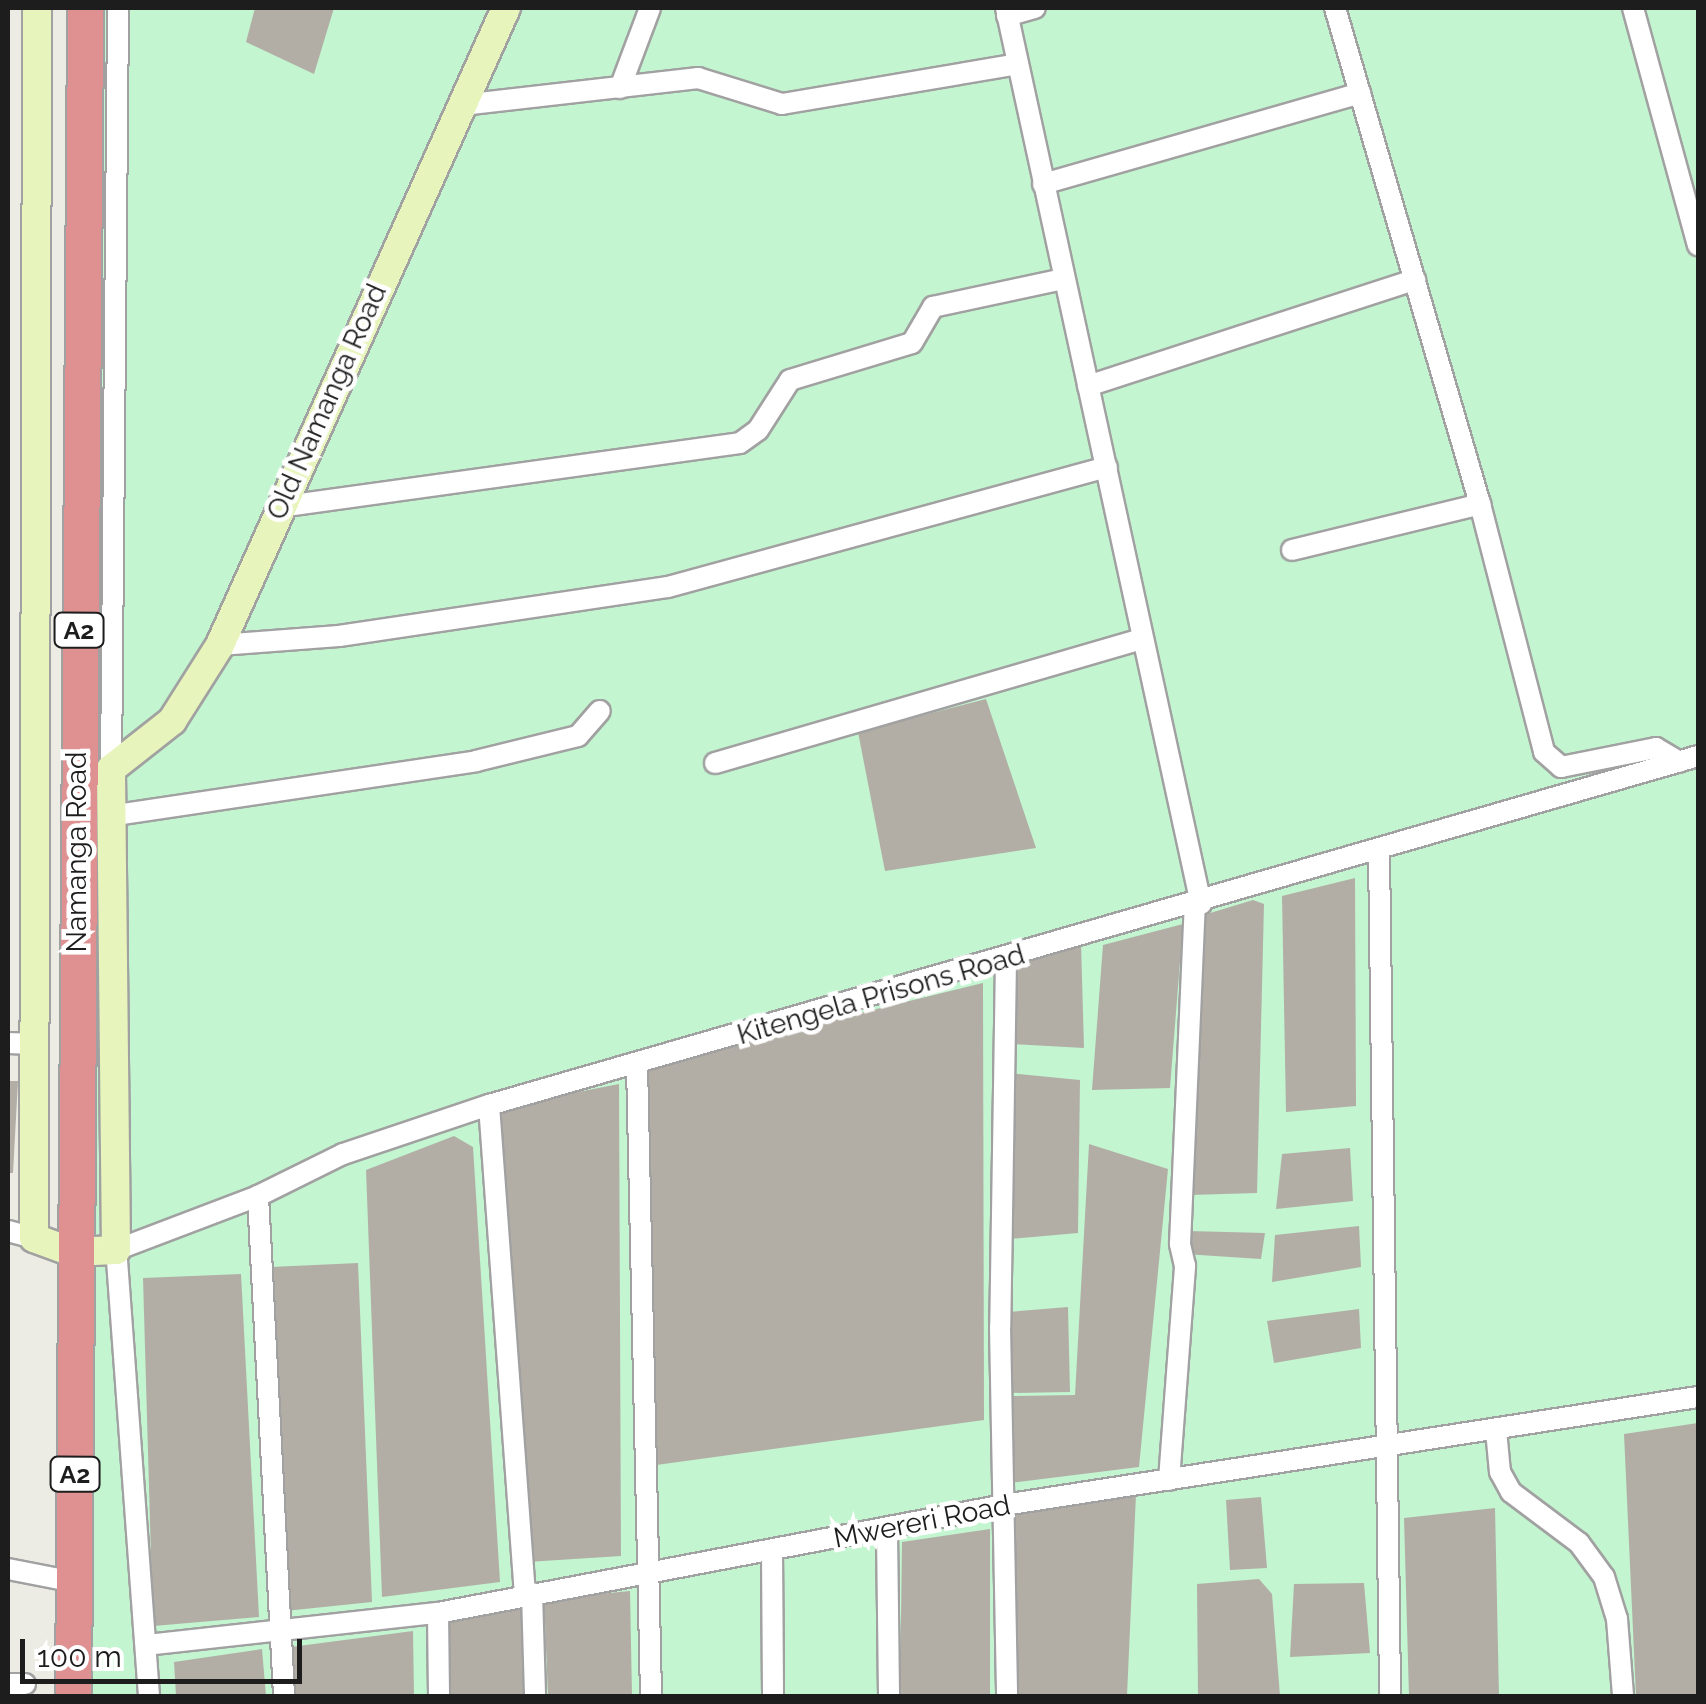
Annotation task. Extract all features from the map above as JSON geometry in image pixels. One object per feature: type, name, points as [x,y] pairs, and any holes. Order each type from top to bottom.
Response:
[{"type":"highway","name":"Namanga Road","points":[[73,1696],[72,1252],[82,316],[101,11]]},
{"type":"street","points":[[36,8],[21,1235],[72,1252]]},
{"type":"street","name":"Old Namanga Road","points":[[111,770],[172,721],[220,645],[506,8]]},
{"type":"street","points":[[620,88],[650,8]]},
{"type":"street","points":[[1035,8],[1006,12],[1107,466],[1139,640],[1198,905],[1180,1244],[1185,1266],[1170,1480]]},
{"type":"street","points":[[1334,8],[1480,504],[1548,760],[1572,767],[1656,748],[1689,759]]},
{"type":"street","points":[[1633,8],[1698,245]]},
{"type":"street","points":[[101,11],[117,311],[110,816],[116,1250],[149,1696]]},
{"type":"street","points":[[462,105],[698,78],[782,104],[1018,64]]},
{"type":"street","points":[[1043,184],[1360,93]]},
{"type":"street","points":[[279,508],[740,443],[758,430],[790,380],[912,342],[932,307],[1064,279]]},
{"type":"street","points":[[1088,386],[1415,280]]},
{"type":"street","points":[[82,316],[117,311]]},
{"type":"street","points":[[220,645],[339,636],[668,587],[1107,466]]},
{"type":"street","points":[[1292,550],[1480,504]]},
{"type":"street","points":[[715,763],[1139,640]]},
{"type":"street","points":[[110,816],[290,793],[539,748],[589,730],[600,711]]},
{"type":"street","name":"Kitengela Prisons Road","points":[[72,1252],[116,1250],[258,1196],[344,1154],[489,1105],[1198,905],[1689,759]]},
{"type":"street","points":[[1378,851],[1390,1696]]},
{"type":"street","points":[[1006,960],[1007,1696]]},
{"type":"street","points":[[636,1064],[650,1696]]},
{"type":"street","points":[[489,1105],[535,1696]]},
{"type":"street","points":[[258,1196],[284,1696]]},
{"type":"street","name":"Mwereri Road","points":[[146,1645],[438,1613],[648,1569],[887,1531],[1004,1505],[1698,1397]]},
{"type":"street","points":[[1496,1430],[1500,1472],[1511,1492],[1579,1543],[1604,1577],[1617,1618],[1622,1696]]},
{"type":"street","points":[[887,1531],[889,1696]]},
{"type":"street","points":[[772,1550],[774,1696]]},
{"type":"street","points":[[8,1569],[75,1582]]},
{"type":"street","points":[[438,1613],[439,1696]]},
{"type":"green space","points":[[85,8],[1698,8],[1698,1696],[73,1696]]},
{"type":"building","points":[[255,8],[334,8],[314,74],[246,42]]},
{"type":"building","points":[[986,699],[1036,848],[885,871],[858,732]]},
{"type":"building","points":[[1355,878],[1356,1106],[1286,1112],[1282,896]]},
{"type":"building","points":[[1253,900],[1264,904],[1257,1193],[1190,1195],[1197,917]]},
{"type":"building","points":[[1183,924],[1170,1088],[1092,1090],[1103,945]]},
{"type":"building","points":[[1081,943],[1084,1048],[1009,1044],[1008,964]]},
{"type":"building","points":[[983,983],[984,1420],[649,1466],[639,1067]]},
{"type":"building","points":[[1007,1073],[1080,1080],[1078,1233],[1009,1239]]},
{"type":"building","points":[[8,1081],[18,1081],[13,1173],[8,1173]]},
{"type":"building","points":[[619,1084],[621,1556],[527,1562],[492,1109]]},
{"type":"building","points":[[454,1136],[473,1147],[500,1582],[382,1597],[366,1170]]},
{"type":"building","points":[[1089,1144],[1168,1169],[1139,1467],[1010,1483],[1012,1396],[1075,1395]]},
{"type":"building","points":[[1350,1148],[1353,1201],[1276,1209],[1282,1154]]},
{"type":"building","points":[[1359,1226],[1361,1267],[1272,1282],[1275,1235]]},
{"type":"building","points":[[1188,1231],[1265,1233],[1261,1259],[1184,1254]]},
{"type":"building","points":[[358,1263],[372,1602],[285,1611],[271,1267]]},
{"type":"building","points":[[241,1274],[259,1617],[153,1626],[143,1278]]},
{"type":"building","points":[[1068,1307],[1070,1392],[1010,1393],[1008,1312]]},
{"type":"building","points":[[1359,1309],[1361,1348],[1274,1363],[1267,1321]]},
{"type":"building","points":[[1698,1423],[1698,1696],[1636,1696],[1624,1434]]},
{"type":"building","points":[[1136,1494],[1127,1696],[1012,1696],[1012,1512]]},
{"type":"building","points":[[1261,1497],[1267,1568],[1230,1570],[1226,1500]]},
{"type":"building","points":[[1495,1508],[1499,1696],[1409,1696],[1404,1518]]},
{"type":"building","points":[[990,1529],[990,1696],[900,1696],[902,1542]]},
{"type":"building","points":[[1259,1579],[1272,1594],[1280,1696],[1198,1696],[1197,1584]]},
{"type":"building","points":[[1364,1583],[1370,1653],[1290,1657],[1294,1584]]},
{"type":"building","points":[[630,1591],[632,1696],[548,1696],[544,1599]]},
{"type":"building","points":[[530,1606],[532,1696],[450,1696],[449,1615]]},
{"type":"building","points":[[413,1631],[414,1696],[294,1696],[291,1647]]},
{"type":"building","points":[[262,1649],[266,1696],[176,1696],[174,1662]]}]
